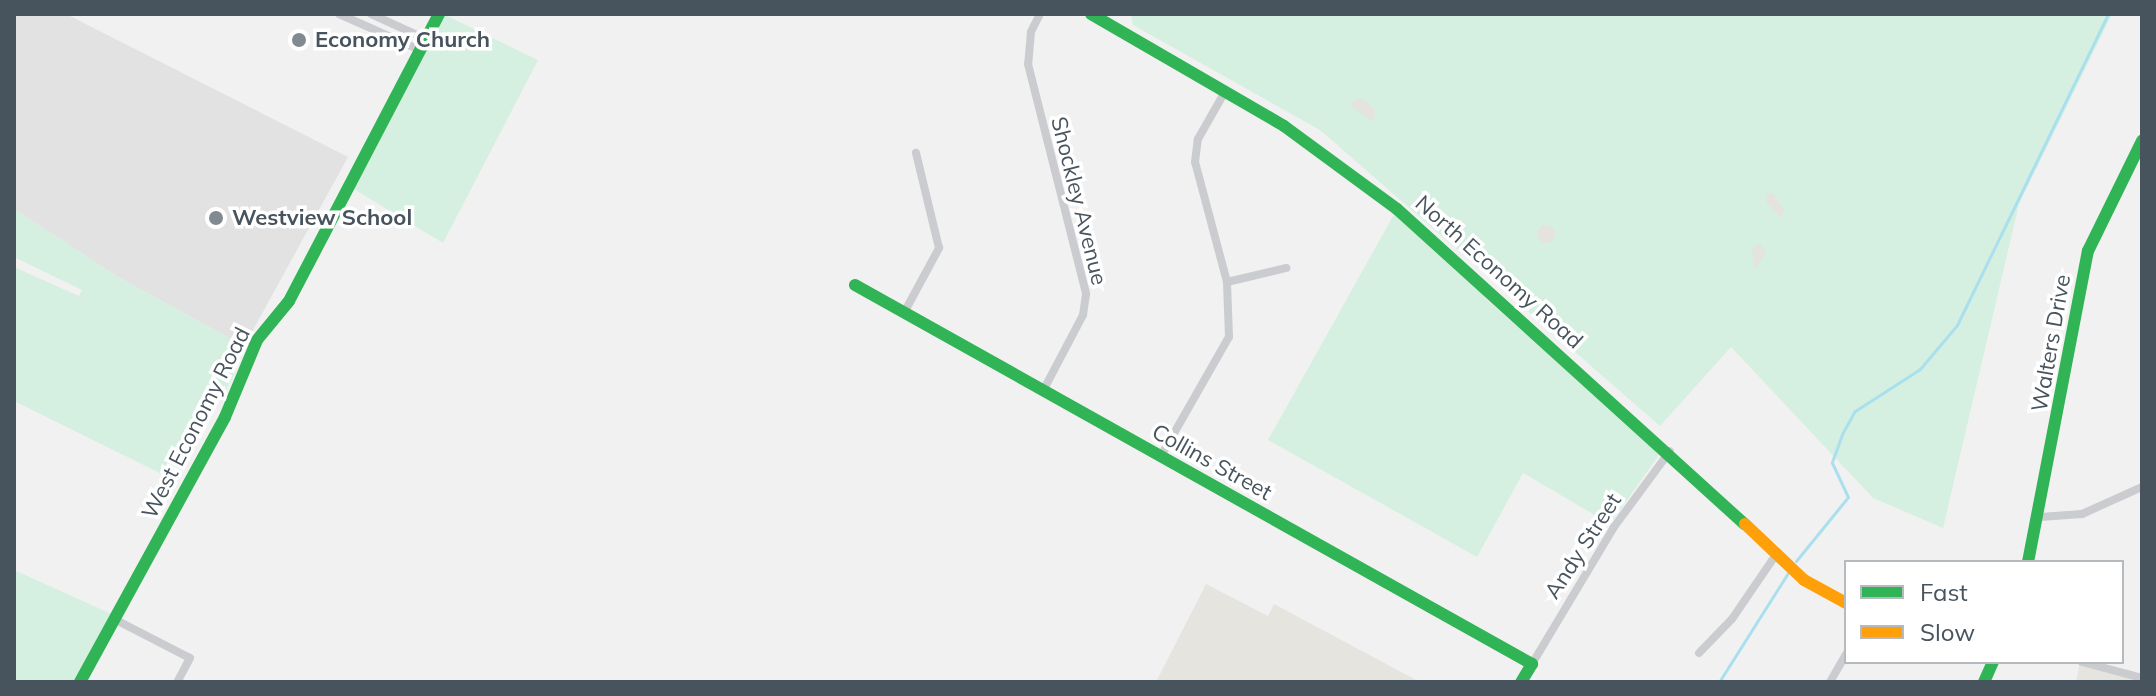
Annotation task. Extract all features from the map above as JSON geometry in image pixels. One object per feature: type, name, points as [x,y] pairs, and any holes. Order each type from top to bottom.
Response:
[{"type":"street","points":[[339,14],[423,44]]},
{"type":"street","points":[[371,14],[423,44]]},
{"type":"street","name":"West Economy Road","points":[[80,682],[225,417],[257,340],[289,301],[439,14]]},
{"type":"street","name":"Shockley Avenue","points":[[1040,14],[1031,32],[1028,64],[1086,294],[1083,315],[1043,391]]},
{"type":"street","name":"North Economy Road","points":[[1091,14],[1226,90],[1397,209],[1670,451],[1804,580],[1844,602]]},
{"type":"street","points":[[1161,456],[1229,337],[1227,282],[1195,162],[1198,139],[1226,90]]},
{"type":"street","name":"Walters Drive","points":[[2029,560],[2040,517],[2088,251],[2142,141]]},
{"type":"street","points":[[905,311],[939,248],[916,153]]},
{"type":"street","points":[[1227,282],[1286,268]]},
{"type":"street","name":"Collins Street","points":[[855,285],[1532,664]]},
{"type":"street","name":"Andy Street","points":[[1532,664],[1614,527],[1670,451]]},
{"type":"street","points":[[2040,517],[2093,510],[2142,487]]},
{"type":"street","points":[[1699,653],[1732,619],[1778,552]]},
{"type":"street","points":[[114,619],[190,658],[177,682]]},
{"type":"street","points":[[1830,682],[1844,658]]},
{"type":"street","points":[[1521,682],[1532,664]]},
{"type":"street","points":[[2090,664],[2142,678]]},
{"type":"shaded area","points":[[14,14],[66,14],[348,157],[242,350],[233,340],[118,277],[14,209]]},
{"type":"shaded area","points":[[1206,584],[1268,616],[1274,604],[1420,682],[1156,682]]},
{"type":"shaded area","points":[[2080,664],[2142,678],[2142,682],[2076,682]]},
{"type":"green space","points":[[1131,14],[2112,14],[2019,204],[1943,528],[1873,498],[1731,347],[1660,426],[1320,130],[1133,25]]},
{"type":"green space","points":[[445,15],[538,60],[443,243],[352,188]]},
{"type":"green space","points":[[14,209],[118,277],[233,340],[242,350],[234,375],[176,481],[14,401],[14,267],[79,296],[82,290],[14,257]]},
{"type":"green space","points":[[1397,209],[1489,290],[1485,298],[1661,452],[1610,524],[1523,473],[1477,557],[1268,440]]},
{"type":"green space","points":[[14,570],[116,616],[79,682],[14,682]]},
{"type":"sand","points":[[1355,99],[1364,99],[1375,110],[1373,122],[1350,105]]},
{"type":"sand","points":[[1767,193],[1773,193],[1784,210],[1781,218],[1766,202]]},
{"type":"sand","points":[[1546,225],[1555,234],[1546,243],[1537,234]]},
{"type":"sand","points":[[1760,243],[1766,254],[1754,270],[1752,248]]},
{"type":"waterway","points":[[1796,561],[1848,497],[1832,462],[1855,411],[1920,369],[1957,325],[2108,14]]},
{"type":"waterway","points":[[1719,682],[1788,573]]},
{"type":"traffic: fast","points":[[80,682],[225,417],[257,340],[289,301],[439,14]]},
{"type":"traffic: fast","points":[[1091,14],[1284,126],[1397,209],[1745,524]]},
{"type":"traffic: fast","points":[[2028,560],[2088,251],[2142,141]]},
{"type":"traffic: fast","points":[[855,285],[1532,664],[1521,682]]},
{"type":"traffic: fast","points":[[1984,682],[1992,664]]},
{"type":"traffic: slow","points":[[1745,524],[1804,580],[1844,602]]},
{"type":"place","name":"Economy Church","points":[[299,40]]},
{"type":"place","name":"Westview School","points":[[216,218]]}]
